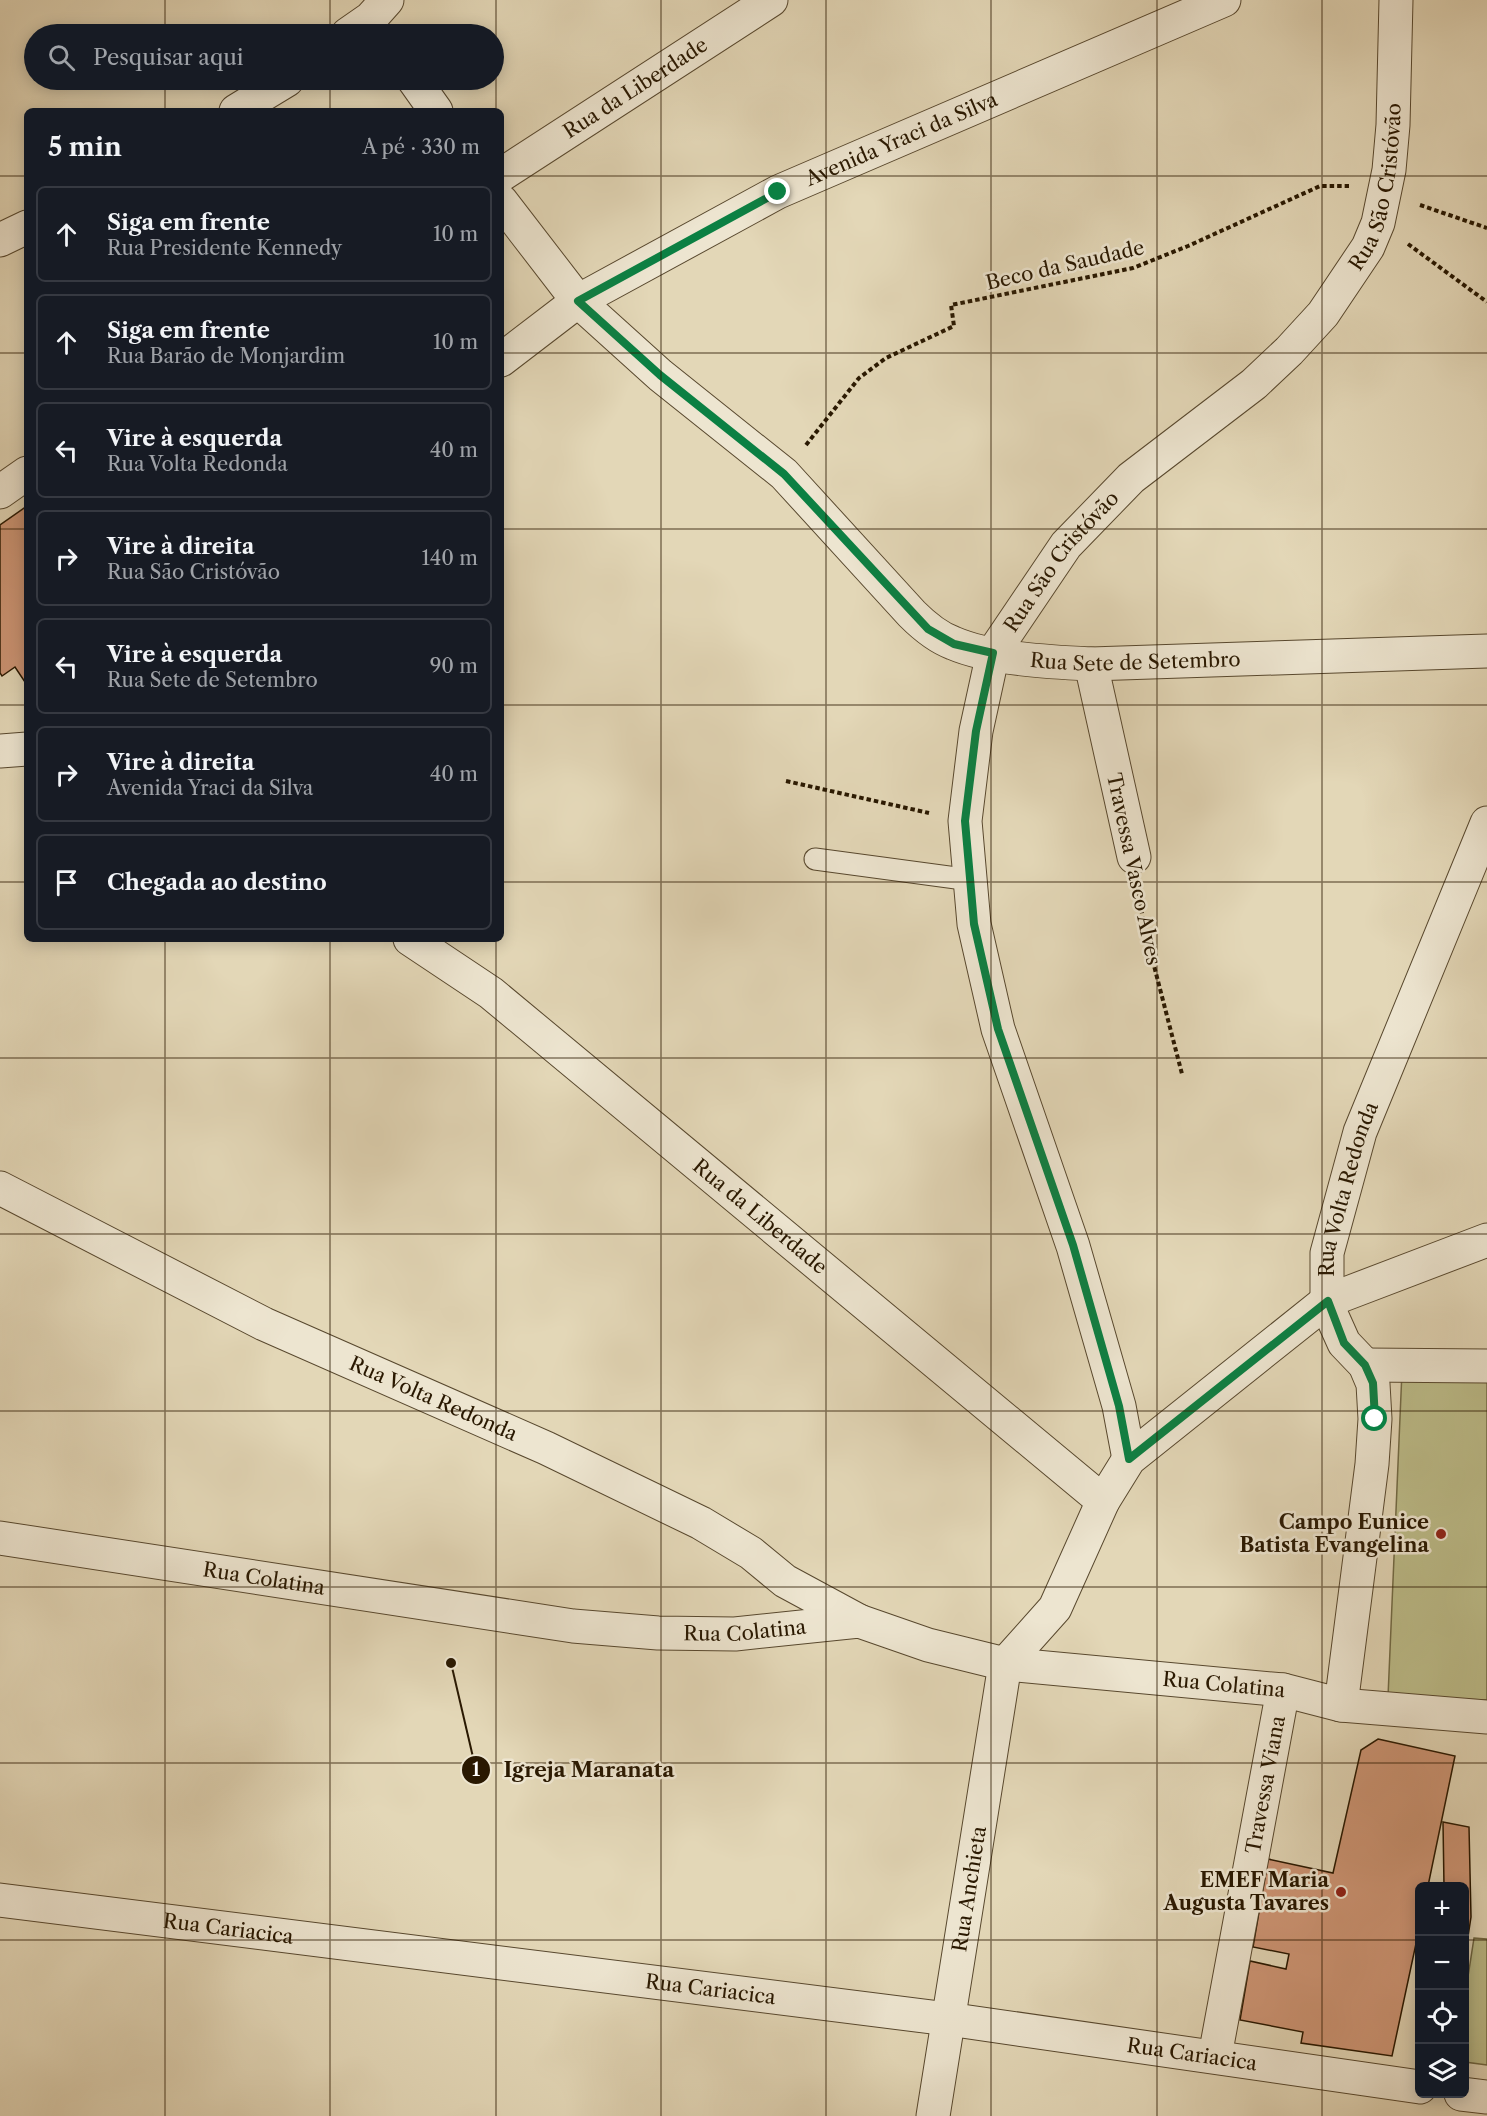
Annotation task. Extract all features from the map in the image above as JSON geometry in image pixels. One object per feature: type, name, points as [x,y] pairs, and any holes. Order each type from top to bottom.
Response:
[{"type":"street","name":"Rua da Liberdade","points":[[504,173],[771,0]]},
{"type":"street","name":"Avenida Yraci da Silva","points":[[504,358],[578,301],[778,192],[1224,0]]},
{"type":"street","name":"Rua São Cristóvão","points":[[1129,1459],[1119,1406],[1073,1245],[998,1029],[974,924],[965,821],[976,731],[993,653],[1066,545],[1131,478],[1254,384],[1323,314],[1363,255],[1381,208],[1393,125],[1396,0]]},
{"type":"street","points":[[241,108],[271,90]]},
{"type":"street","points":[[421,90],[434,108]]},
{"type":"street","name":"Rua Sete de Setembro","points":[[504,205],[578,301],[660,375],[784,474],[928,629],[954,644],[1043,661],[1091,664],[1487,651]]},
{"type":"street","points":[[0,240],[24,228]]},
{"type":"street","points":[[0,492],[24,475]]},
{"type":"street","name":"Travessa Vasco Alves","points":[[1091,664],[1134,857]]},
{"type":"street","points":[[0,751],[24,750]]},
{"type":"street","name":"Rua Volta Redonda","points":[[1005,1664],[1055,1608],[1103,1501],[1129,1459],[1328,1301],[1327,1253],[1359,1132],[1487,823]]},
{"type":"street","name":"Rua da Liberdade","points":[[414,942],[491,993],[1103,1501]]},
{"type":"street","name":"Rua Volta Redonda","points":[[0,1188],[264,1324],[546,1449],[701,1523],[751,1552],[785,1581],[859,1621]]},
{"type":"street","points":[[1341,1705],[1372,1464],[1375,1419],[1373,1383],[1365,1365],[1344,1343],[1328,1301],[1487,1240]]},
{"type":"street","points":[[1365,1365],[1487,1366]]},
{"type":"street","name":"Rua Colatina","points":[[0,1538],[573,1626],[658,1633],[735,1634],[859,1621],[928,1645],[1005,1664],[1283,1690],[1341,1705],[1487,1717]]},
{"type":"street","name":"Rua Anchieta","points":[[933,2116],[1005,1664]]},
{"type":"street","name":"Travessa Viana","points":[[1215,2056],[1283,1690]]},
{"type":"street","name":"Rua Cariacica","points":[[0,1900],[948,2019],[1415,2086]]},
{"type":"street","points":[[1469,2095],[1487,2097]]},
{"type":"lane","points":[[815,859],[971,880]]},
{"type":"path","name":"Beco da Saudade","points":[[784,474],[859,378],[886,358],[954,326],[951,305],[1132,268],[1188,246],[1320,186],[1340,184],[1381,208],[1487,228]]},
{"type":"path","points":[[1381,208],[1487,302]]},
{"type":"path","points":[[786,781],[965,821]]},
{"type":"path","name":"Travessa Vasco Alves","points":[[1134,857],[1143,927],[1182,1074]]},
{"type":"green space","name":"Campo Eunice Batista Evangelina","points":[[1402,1371],[1487,1372],[1487,1700],[1388,1697]]},
{"type":"green space","points":[[1474,1938],[1487,1939],[1487,2065],[1469,2063],[1469,1970]]},
{"type":"building","points":[[24,508],[24,680],[15,667],[2,676],[0,673],[0,525]]},
{"type":"building","name":"EMEF Maria Augusta Tavares","points":[[1378,1739],[1455,1756],[1429,1882],[1415,1882],[1415,1948],[1392,2056],[1301,2043],[1303,2032],[1240,2020],[1250,1961],[1286,1969],[1289,1954],[1253,1947],[1268,1859],[1333,1873],[1361,1750]]},
{"type":"building","points":[[1443,1822],[1469,1827],[1471,1917],[1469,1930],[1469,1882],[1444,1882]]},
{"type":"place","name":"Campo Eunice Batista Evangelina","points":[[1441,1534]]},
{"type":"place","name":"Igreja Maranata","points":[[451,1663]]},
{"type":"place","name":"EMEF Maria Augusta Tavares","points":[[1341,1892]]},
{"type":"route","points":[[778,192],[578,301],[660,375],[784,474],[928,629],[954,644],[993,653],[976,731],[965,821],[974,924],[998,1029],[1073,1245],[1119,1406],[1129,1459],[1328,1301],[1331,1314],[1344,1343],[1365,1365],[1373,1383],[1375,1419]]}]
